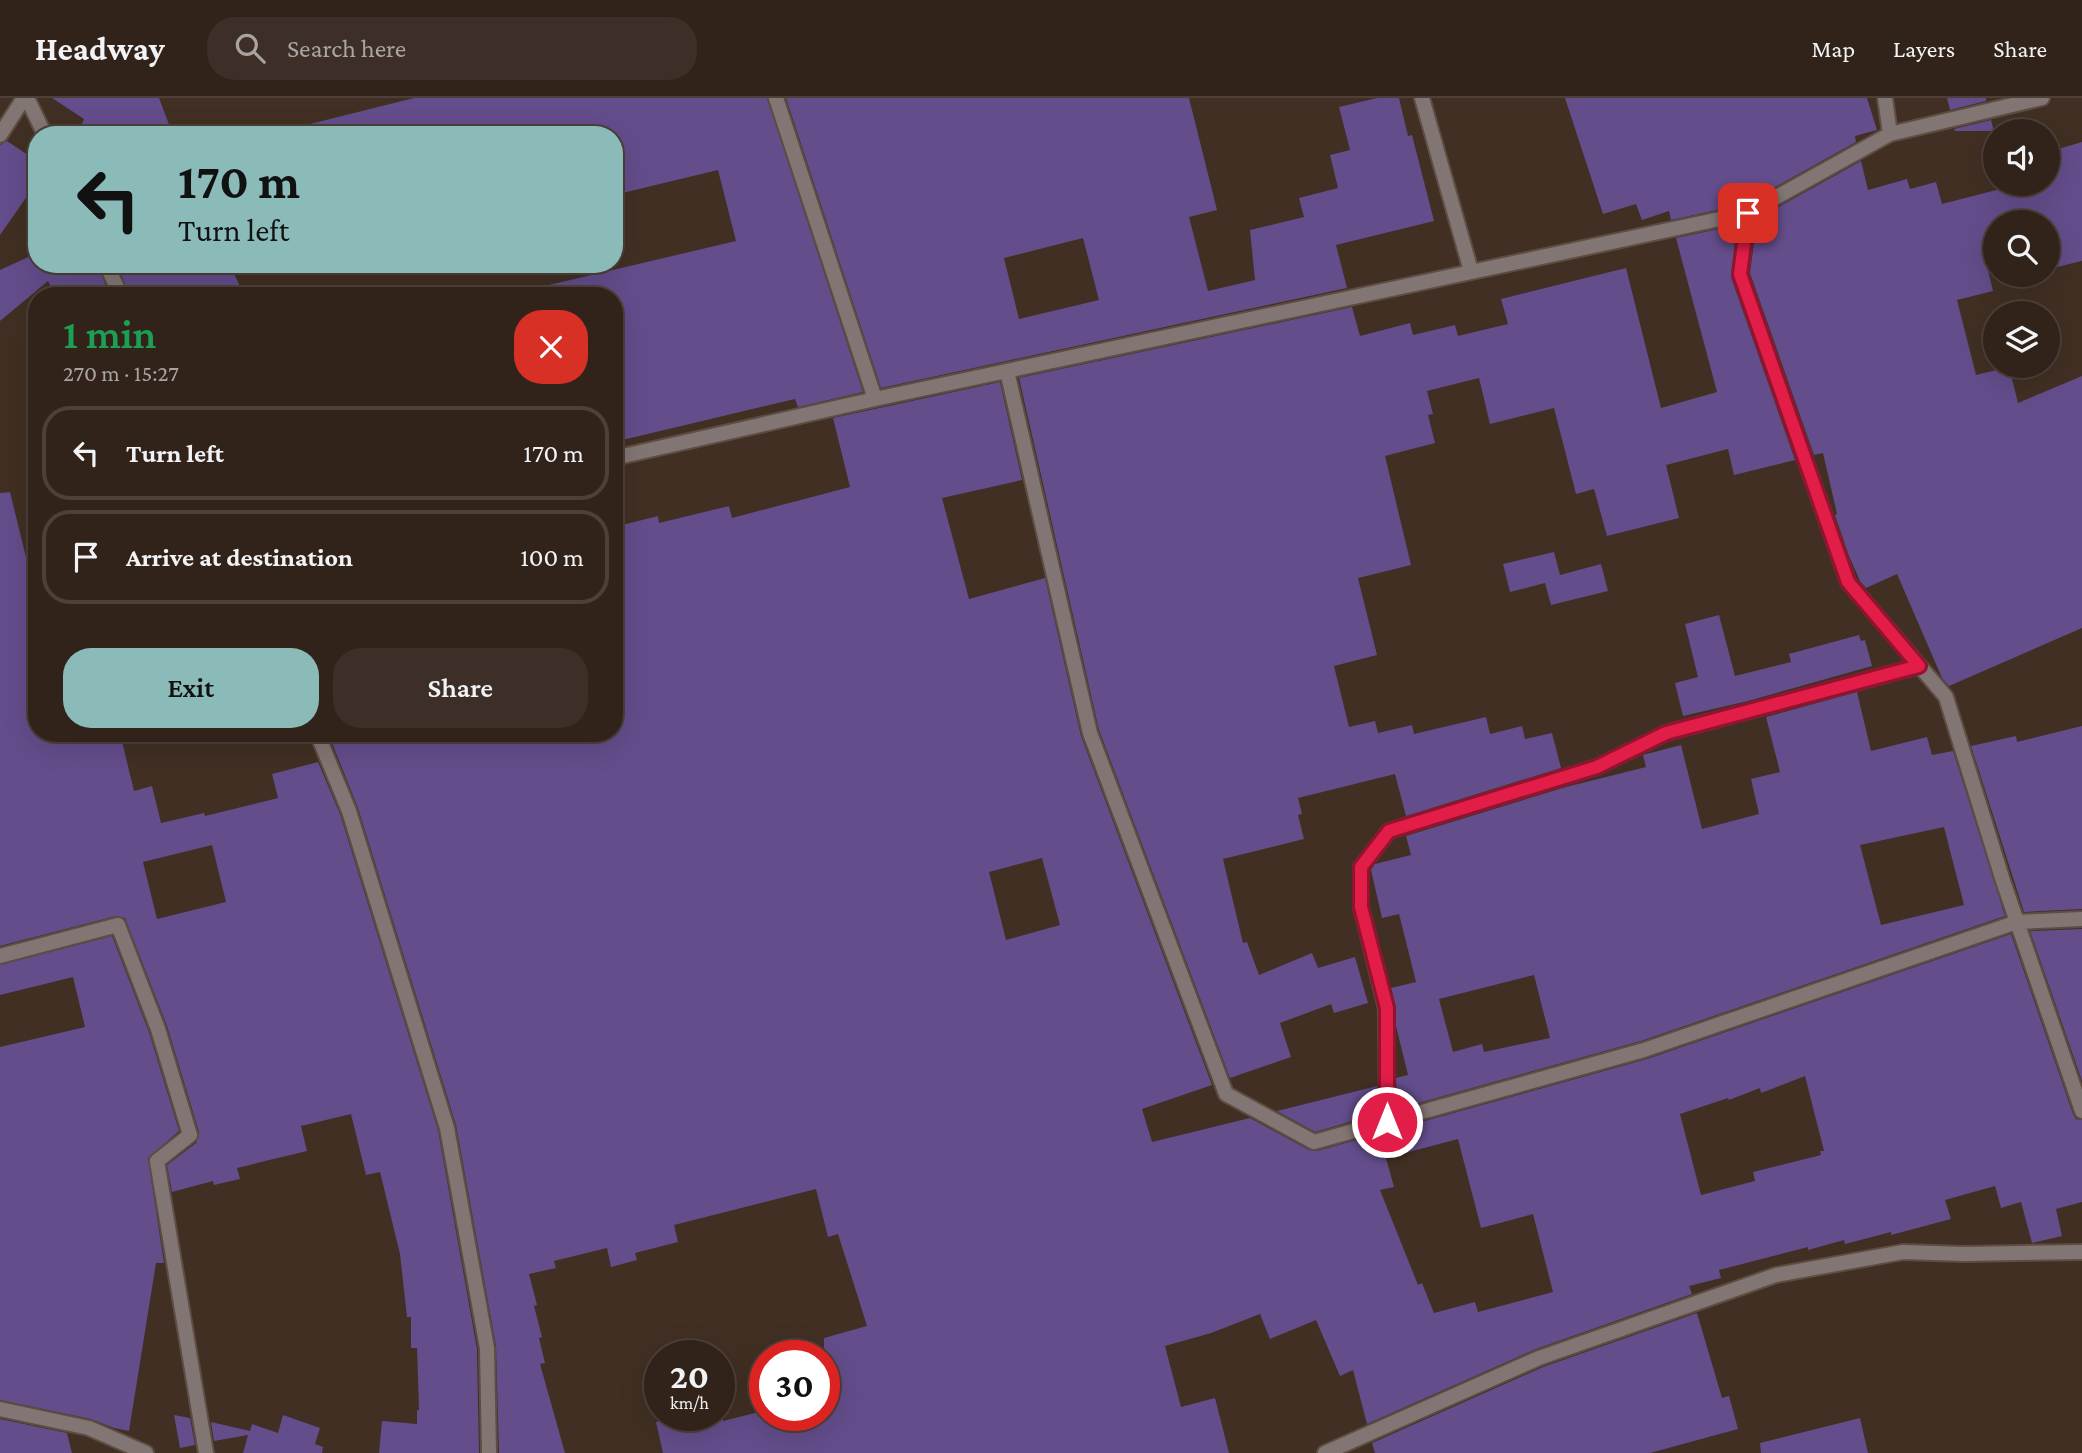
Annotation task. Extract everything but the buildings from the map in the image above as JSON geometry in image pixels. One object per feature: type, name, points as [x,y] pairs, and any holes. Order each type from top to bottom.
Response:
[{"type":"street","points":[[0,135],[26,98],[40,126]]},
{"type":"street","points":[[776,98],[875,399]]},
{"type":"street","points":[[1422,98],[1471,271]]},
{"type":"street","points":[[1885,98],[1890,134]]},
{"type":"street","points":[[623,456],[875,399],[1748,213],[1890,134],[2042,98]]},
{"type":"street","points":[[1748,213],[1740,274],[1848,582],[1945,697],[2017,922],[2082,1111]]},
{"type":"street","points":[[1007,371],[1090,733],[1226,1094],[1314,1142],[1644,1050],[2017,922],[2082,919]]},
{"type":"street","points":[[1387,1122],[1387,1008],[1361,907],[1361,867],[1389,831],[1597,767],[1666,733],[1919,666]]},
{"type":"street","points":[[321,742],[349,811],[447,1128],[487,1348],[489,1453]]},
{"type":"street","points":[[0,956],[118,925],[158,1029],[190,1135],[157,1161],[206,1453]]},
{"type":"street","points":[[1325,1453],[1539,1357],[1776,1275],[1903,1252],[2082,1252]]},
{"type":"street","points":[[0,1409],[89,1427],[146,1453]]},
{"type":"route","points":[[1387,1122],[1387,1008],[1361,907],[1361,867],[1389,831],[1597,767],[1666,733],[1919,666],[1848,582],[1740,274],[1748,213]]}]
